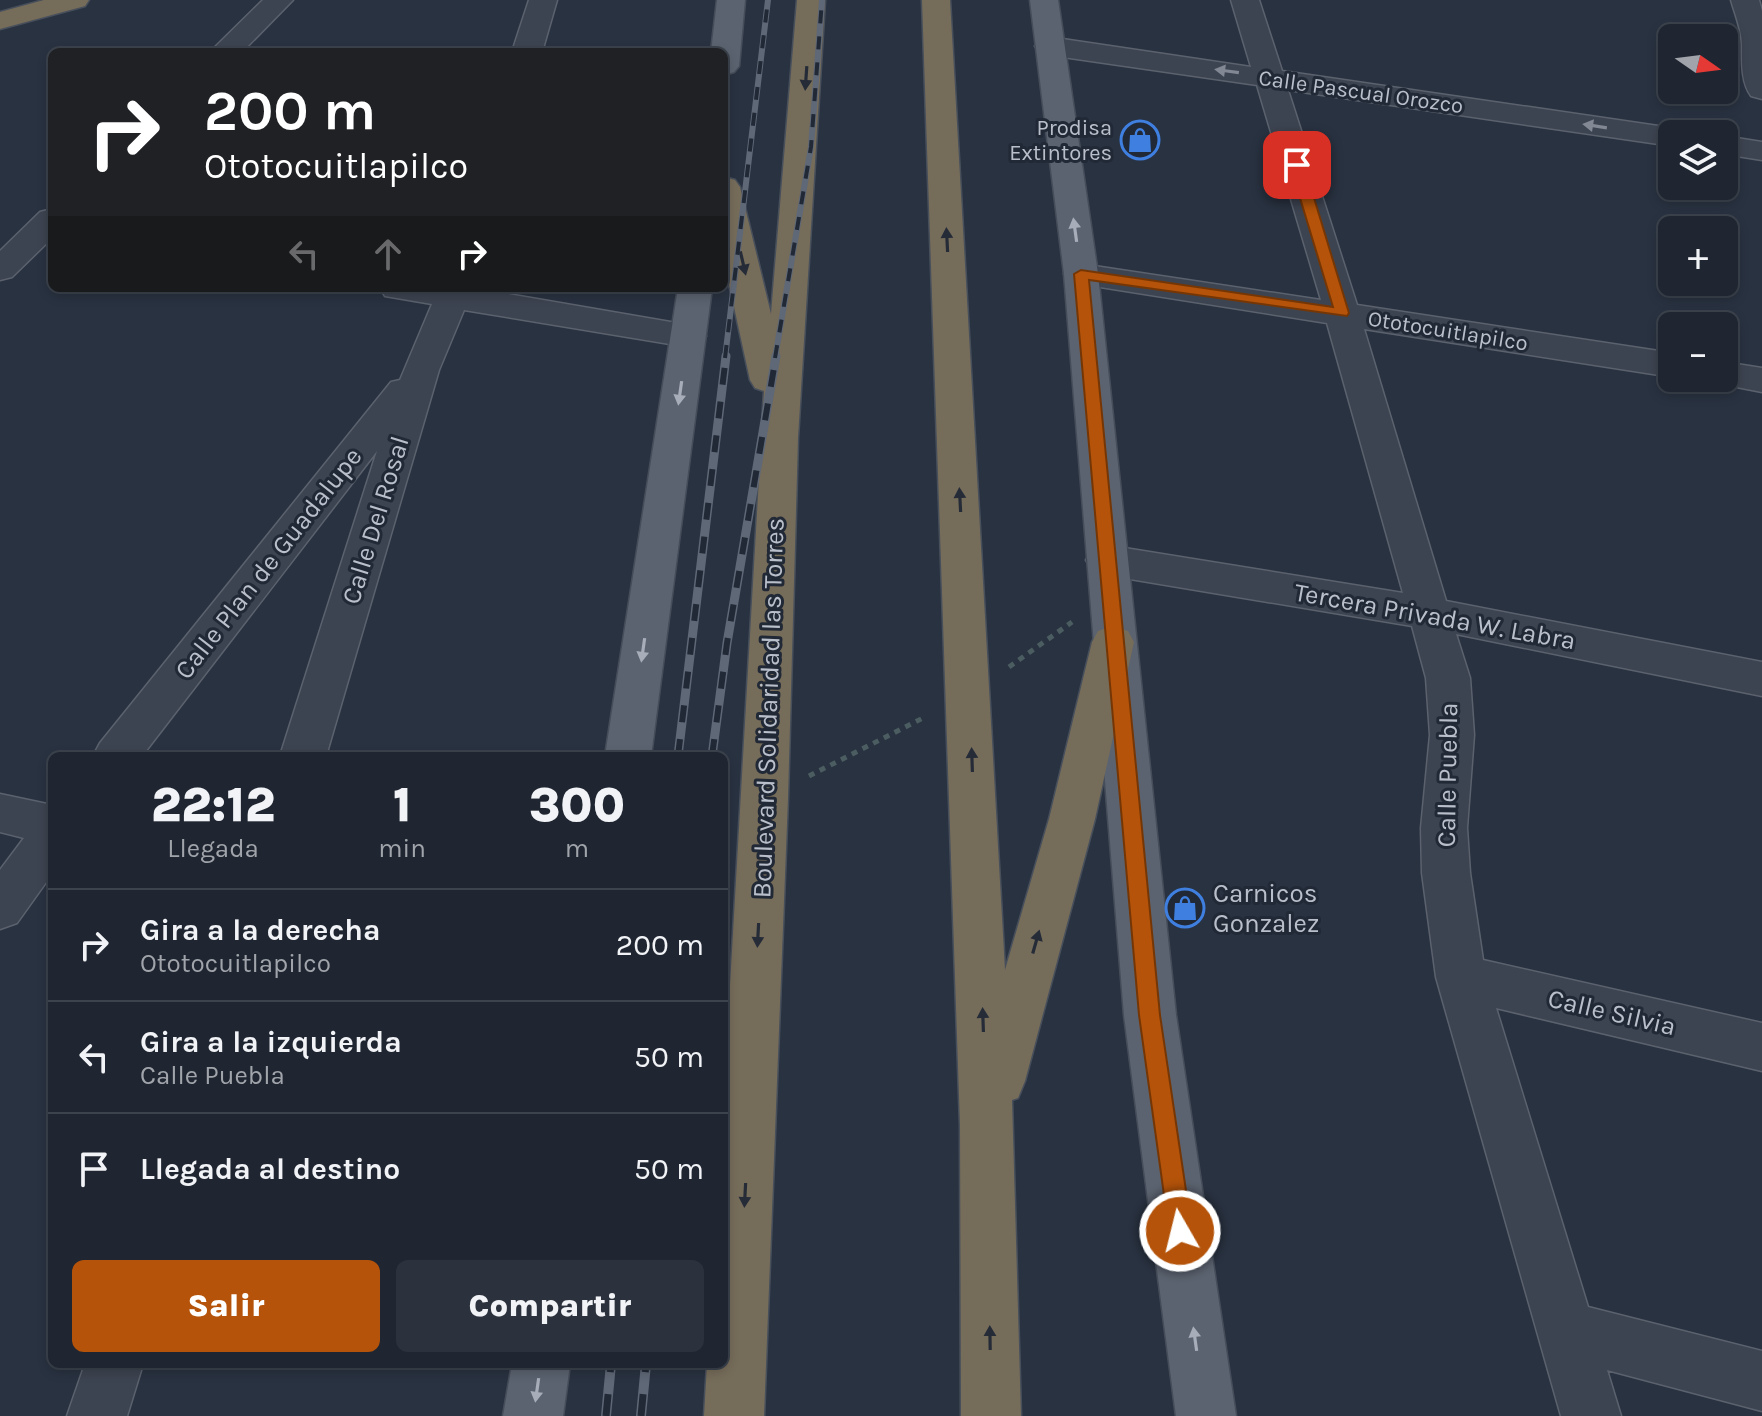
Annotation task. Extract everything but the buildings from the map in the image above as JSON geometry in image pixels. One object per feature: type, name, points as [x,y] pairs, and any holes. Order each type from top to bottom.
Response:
[{"type":"highway","points":[[0,21],[75,0]]},
{"type":"highway","name":"Boulevard Solidaridad las Torres","points":[[734,1416],[765,798],[779,438],[811,0]]},
{"type":"highway","points":[[936,0],[987,1125],[991,1416]]},
{"type":"highway","points":[[728,203],[759,330],[779,438]]},
{"type":"highway","points":[[987,1125],[1072,819],[1110,599]]},
{"type":"main road","points":[[726,48],[731,0]]},
{"type":"main road","points":[[1044,0],[1081,274],[1150,1015],[1206,1416]]},
{"type":"main road","points":[[629,752],[694,292]]},
{"type":"main road","points":[[533,1416],[540,1368]]},
{"type":"street","points":[[229,48],[279,0]]},
{"type":"street","points":[[528,48],[543,0]]},
{"type":"street","name":"Calle Puebla","points":[[1245,0],[1342,313],[1448,678],[1452,735],[1444,828],[1446,873],[1461,977],[1591,1416]]},
{"type":"street","points":[[1745,0],[1757,44],[1755,56],[1762,90]]},
{"type":"street","name":"Calle Pascual Orozco","points":[[1049,46],[1658,135]]},
{"type":"street","points":[[1738,147],[1762,151]]},
{"type":"street","points":[[0,223],[48,227]]},
{"type":"street","points":[[0,270],[48,227]]},
{"type":"street","name":"Ototocuitlapilco","points":[[1081,274],[1658,363]]},
{"type":"street","points":[[454,293],[688,336]]},
{"type":"street","name":"Calle Del Rosal","points":[[304,752],[421,370],[454,293]]},
{"type":"street","name":"Calle Plan de Guadalupe","points":[[119,752],[421,370]]},
{"type":"street","points":[[1738,376],[1762,380]]},
{"type":"street","name":"Tercera Privada W. Labra","points":[[1110,599],[1429,613],[1762,679]]},
{"type":"street","points":[[0,813],[48,824]]},
{"type":"street","points":[[0,908],[48,842]]},
{"type":"street","name":"Calle Silvia","points":[[1461,977],[1762,1047]]},
{"type":"street","points":[[1568,1331],[1762,1381]]},
{"type":"street","points":[[97,1416],[113,1368]]},
{"type":"path","points":[[765,798],[969,695],[1110,599]]},
{"type":"railway","points":[[725,358],[768,0]]},
{"type":"railway","points":[[775,358],[811,147],[822,0]]},
{"type":"railway","points":[[678,752],[726,356]]},
{"type":"railway","points":[[713,752],[727,643],[776,356]]},
{"type":"railway","points":[[606,1416],[611,1368]]},
{"type":"railway","points":[[641,1416],[646,1368]]},
{"type":"place","name":"Prodisa Extintores","points":[[1140,140]]},
{"type":"place","name":"Carnicos Gonzalez","points":[[1185,908]]},
{"type":"route","points":[[1180,1231],[1150,1015],[1081,274],[1342,313],[1297,165]]}]
